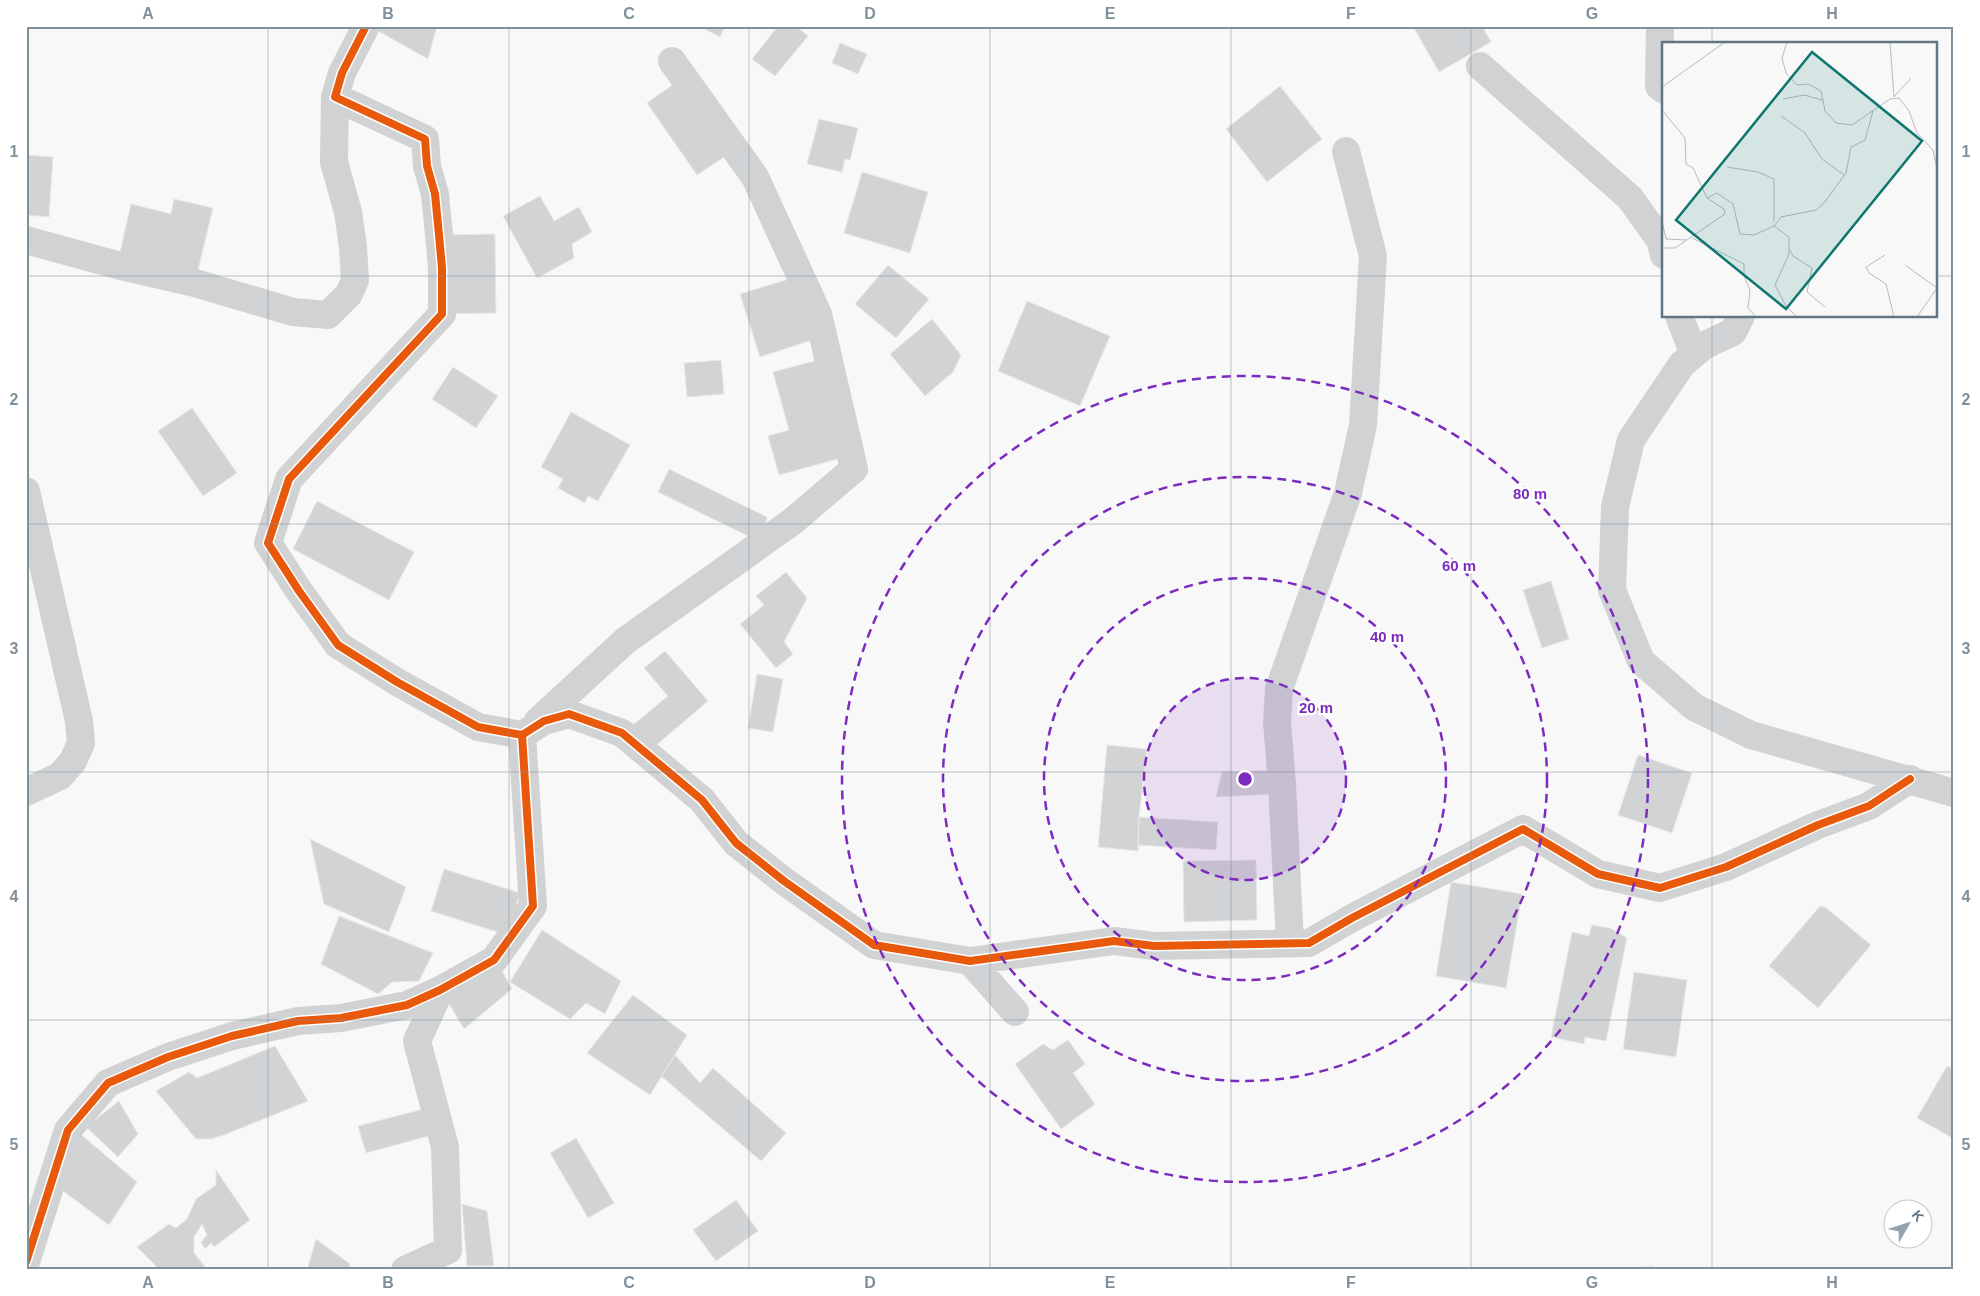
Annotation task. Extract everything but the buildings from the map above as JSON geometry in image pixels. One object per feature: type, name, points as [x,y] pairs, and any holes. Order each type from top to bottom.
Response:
[{"type":"street","points":[[26,240],[294,312],[328,315],[349,294],[355,280],[348,212],[334,162],[335,97],[342,73],[366,26]]},
{"type":"street","points":[[1660,26],[1659,86],[1662,88]]},
{"type":"street","points":[[522,735],[625,641],[793,521],[854,469],[818,314],[755,176],[672,61]]},
{"type":"street","points":[[1480,66],[1630,198],[1660,240],[1662,248]]},
{"type":"street","points":[[335,97],[425,139],[427,166],[435,194],[442,268],[442,314],[289,478],[268,543],[299,591],[338,645],[397,682],[478,727],[522,735],[544,721],[569,714],[622,733],[702,800],[736,843],[784,881],[874,945],[970,961],[1114,941],[1154,946],[1309,943],[1352,918],[1523,829],[1598,874],[1660,888],[1726,867],[1818,825],[1869,806],[1910,779]]},
{"type":"street","points":[[1290,943],[1277,722],[1279,689],[1348,493],[1363,425],[1373,256],[1346,151]]},
{"type":"street","points":[[1680,318],[1694,354]]},
{"type":"street","points":[[1741,318],[1733,332],[1705,344],[1682,364],[1631,440],[1615,507],[1612,590],[1641,661],[1694,707],[1751,735],[1954,793]]},
{"type":"street","points":[[26,491],[79,721],[81,743],[73,761],[60,776],[26,792]]},
{"type":"street","points":[[26,1262],[68,1130],[108,1083],[168,1057],[232,1036],[298,1021],[342,1018],[407,1005],[440,990],[494,960],[534,906],[522,735]]},
{"type":"street","points":[[970,961],[1014,1012]]},
{"type":"street","points":[[405,1270],[448,1250],[445,1147],[417,1041],[440,990]]},
{"type":"cycle path","points":[[26,1262],[68,1130],[108,1083],[168,1057],[232,1036],[298,1021],[341,1018],[407,1005],[440,990],[494,960],[533,906],[522,735],[478,727],[397,682],[338,645],[299,591],[268,543],[289,479],[442,314],[442,268],[439,235],[435,194],[427,166],[425,139],[335,97],[342,73],[366,26]]},
{"type":"cycle path","points":[[522,735],[544,721],[569,714],[622,733],[702,800],[736,843],[784,881],[874,945],[970,961],[1114,941],[1154,946],[1309,943],[1352,918],[1523,829],[1598,874],[1660,888],[1726,867],[1818,825],[1869,806],[1910,779]]}]
